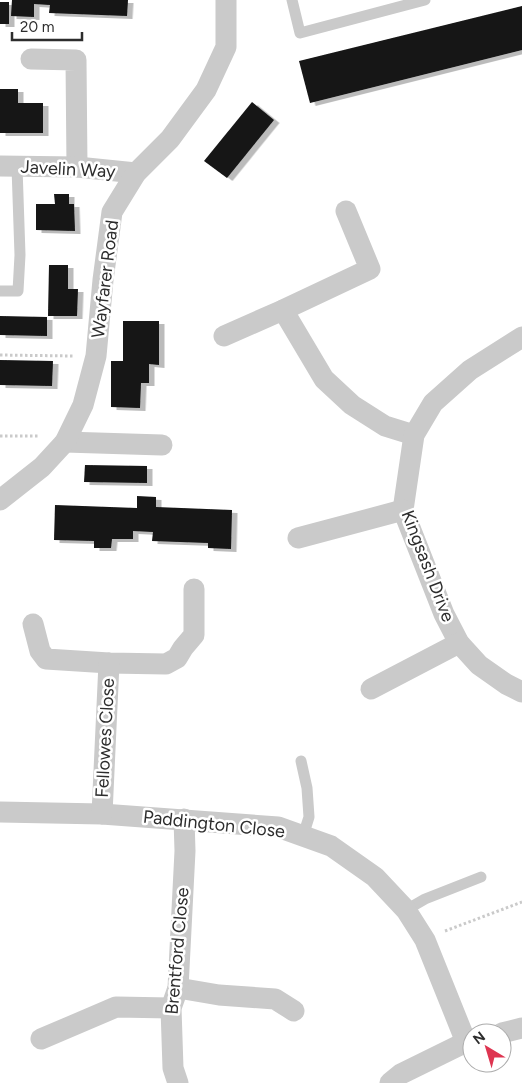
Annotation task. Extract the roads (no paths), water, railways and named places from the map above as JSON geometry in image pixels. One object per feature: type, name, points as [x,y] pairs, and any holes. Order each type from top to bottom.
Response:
[{"type":"street","name":"Wayfarer Road","points":[[0,500],[42,467],[66,439],[83,405],[96,356],[112,212],[136,173],[170,139],[206,90],[226,46],[226,0]]},
{"type":"street","points":[[31,59],[76,60],[77,167]]},
{"type":"street","name":"Javelin Way","points":[[9,166],[77,167],[136,173]]},
{"type":"street","points":[[224,336],[370,269],[346,211]]},
{"type":"street","points":[[283,310],[324,379],[352,405],[385,426],[414,435]]},
{"type":"street","name":"Kingsash Drive","points":[[522,337],[470,370],[433,403],[414,435],[404,510],[444,614],[459,643],[479,665],[506,684],[522,692]]},
{"type":"street","points":[[66,439],[162,445]]},
{"type":"street","points":[[298,538],[404,510]]},
{"type":"street","name":"Fellowes Close","points":[[33,624],[40,650],[46,658],[109,663],[166,664],[177,658],[194,635],[194,589]]},
{"type":"street","points":[[371,689],[459,643]]},
{"type":"street","name":"Fellowes Close","points":[[102,814],[109,663]]},
{"type":"street","name":"Paddington Close","points":[[0,812],[102,814],[184,819],[278,828],[331,846],[375,877],[406,910],[424,940],[462,1025]]},
{"type":"street","name":"Brentford Close","points":[[178,1083],[173,1068],[171,1008],[178,988],[184,819]]},
{"type":"street","points":[[178,988],[219,995],[275,999],[294,1011]]},
{"type":"street","points":[[41,1039],[116,1007],[171,1008]]},
{"type":"street","points":[[390,1083],[401,1074],[462,1044]]},
{"type":"lane","points":[[292,0],[300,33],[390,4],[424,0]]},
{"type":"lane","points":[[0,291],[18,291],[20,255],[9,166]]},
{"type":"lane","points":[[301,761],[307,788],[309,817],[303,836]]},
{"type":"lane","points":[[406,910],[425,899],[481,876]]}]
